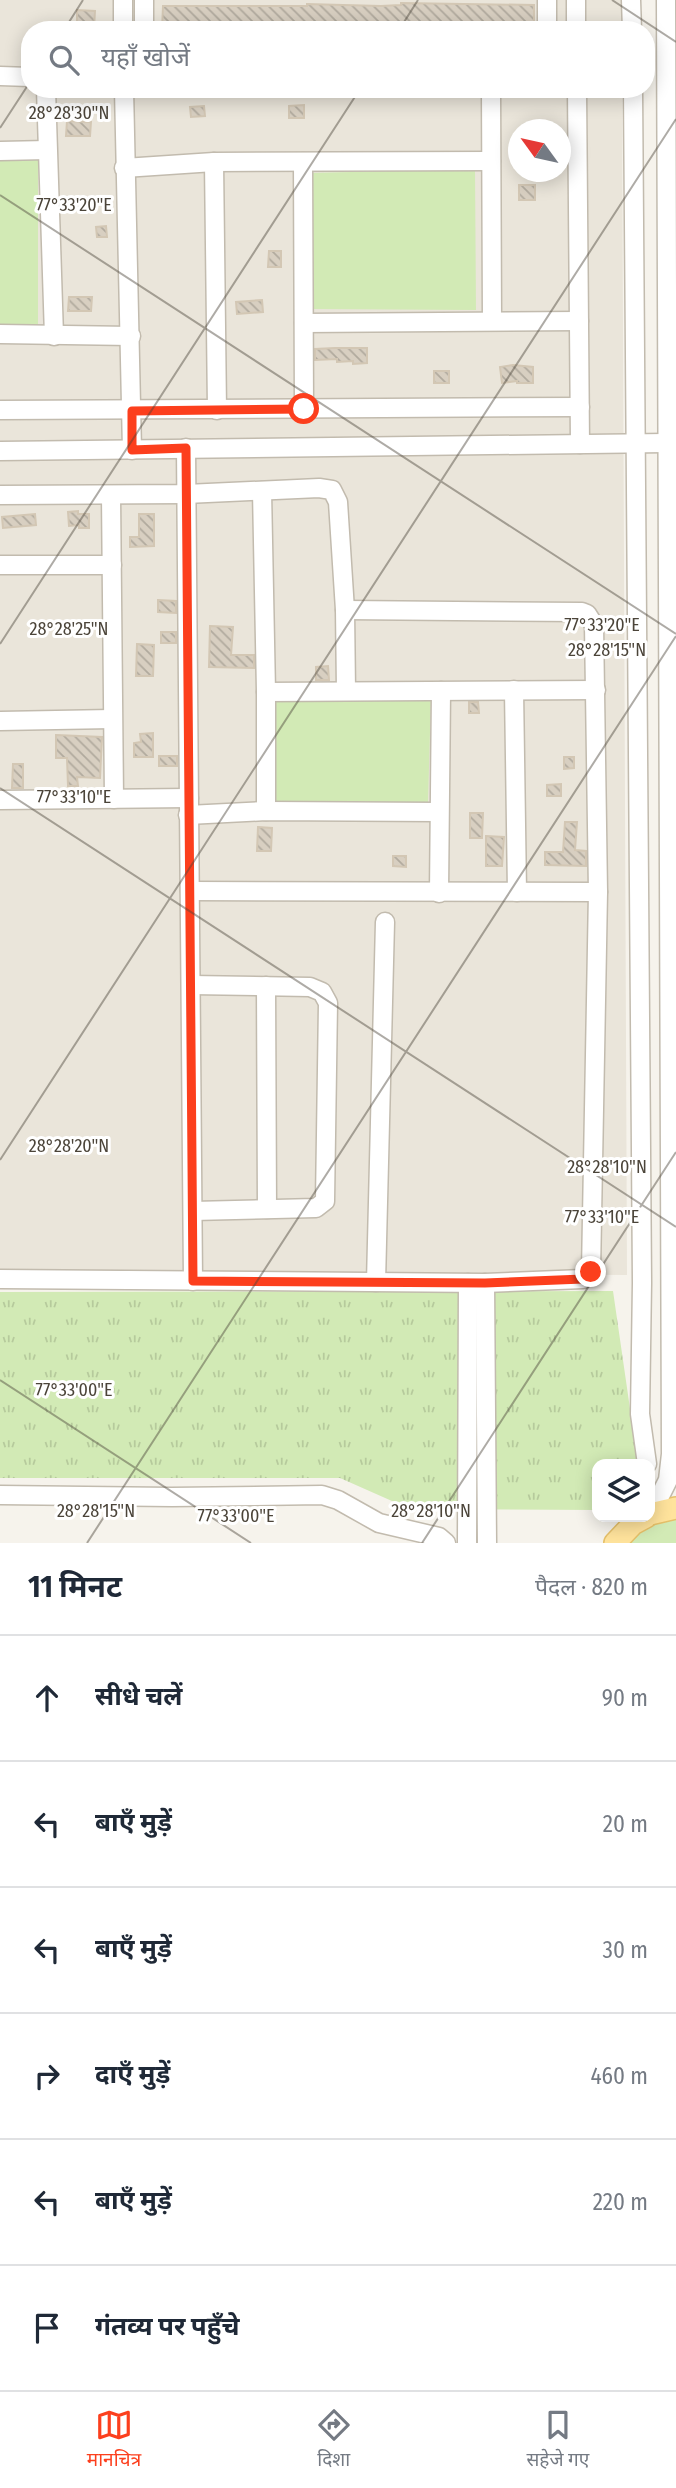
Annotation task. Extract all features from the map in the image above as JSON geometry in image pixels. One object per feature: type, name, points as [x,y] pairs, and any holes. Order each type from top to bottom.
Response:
[{"type":"main road","points":[[655,1513],[676,1508]]},
{"type":"main road","points":[[612,1542],[637,1522]]},
{"type":"street","points":[[123,0],[123,21]]},
{"type":"street","points":[[144,0],[144,21]]},
{"type":"street","points":[[547,0],[547,21]]},
{"type":"street","points":[[576,0],[576,21]]},
{"type":"street","points":[[631,0],[632,21]]},
{"type":"street","points":[[655,1500],[668,1480],[671,1454],[672,575],[666,443],[666,0]]},
{"type":"street","points":[[0,76],[21,77]]},
{"type":"street","points":[[46,98],[54,336]]},
{"type":"street","points":[[124,98],[132,450]]},
{"type":"street","points":[[491,98],[492,321]]},
{"type":"street","points":[[577,98],[580,444]]},
{"type":"street","points":[[633,98],[642,1283],[640,1414],[646,1459]]},
{"type":"street","points":[[0,151],[47,150]]},
{"type":"street","points":[[124,168],[214,162],[491,161]]},
{"type":"street","points":[[214,162],[217,410]]},
{"type":"street","points":[[303,162],[304,409]]},
{"type":"street","points":[[304,323],[579,321]]},
{"type":"street","points":[[0,334],[131,336]]},
{"type":"street","points":[[0,410],[580,407]]},
{"type":"street","points":[[0,451],[666,443]]},
{"type":"street","points":[[186,448],[193,1281]]},
{"type":"street","points":[[0,495],[186,494],[319,488],[332,491],[338,502],[345,610],[346,691]]},
{"type":"street","points":[[262,491],[267,692],[266,811]]},
{"type":"street","points":[[111,495],[114,799]]},
{"type":"street","points":[[0,565],[112,565]]},
{"type":"street","points":[[0,1279],[477,1283],[583,1279],[591,1272],[598,892],[594,625],[587,614],[582,612],[345,610]]},
{"type":"street","points":[[514,690],[517,892]]},
{"type":"street","points":[[267,692],[596,690]]},
{"type":"street","points":[[439,893],[441,691]]},
{"type":"street","points":[[0,721],[112,719]]},
{"type":"street","points":[[0,800],[114,799],[266,811],[438,812]]},
{"type":"street","points":[[190,891],[598,892]]},
{"type":"street","points":[[376,1282],[385,922]]},
{"type":"street","points":[[191,985],[310,987],[322,992],[328,1003],[325,1200],[316,1208],[193,1211]]},
{"type":"street","points":[[266,986],[267,1209]]},
{"type":"street","points":[[467,1543],[477,1283]]},
{"type":"street","points":[[477,1283],[487,1543]]},
{"type":"street","points":[[0,1495],[172,1497],[322,1494],[379,1523],[439,1537],[446,1543]]},
{"type":"shaded area","points":[[0,0],[622,0],[622,21],[21,21],[21,98],[622,98],[627,1275],[0,1271]]},
{"type":"green space","points":[[38,156],[38,325],[0,325],[0,158]]},
{"type":"green space","points":[[475,169],[476,310],[310,309],[309,173]]},
{"type":"green space","points":[[431,697],[428,803],[274,801],[274,699]]},
{"type":"green space","points":[[613,1291],[637,1459],[592,1459],[592,1510],[410,1509],[340,1478],[0,1478],[0,1292]]},
{"type":"green space","points":[[676,1518],[676,1543],[628,1543],[650,1526]]},
{"type":"building","points":[[534,5],[534,21],[162,21],[163,6]]},
{"type":"building","points":[[77,10],[95,11],[94,21],[77,21]]},
{"type":"building","points":[[304,105],[304,118],[289,118],[289,106]]},
{"type":"building","points":[[204,106],[205,116],[191,117],[190,107]]},
{"type":"building","points":[[67,121],[91,122],[90,136],[66,136]]},
{"type":"building","points":[[519,185],[535,185],[535,200],[519,200]]},
{"type":"building","points":[[106,226],[107,237],[97,237],[96,227]]},
{"type":"building","points":[[269,251],[281,251],[281,267],[268,267]]},
{"type":"building","points":[[69,297],[92,297],[91,311],[68,311]]},
{"type":"building","points":[[262,300],[263,312],[237,314],[236,302]]},
{"type":"building","points":[[367,348],[367,363],[337,362],[337,359],[315,360],[315,349]]},
{"type":"building","points":[[500,367],[533,367],[533,383],[502,383]]},
{"type":"building","points":[[434,371],[449,371],[449,383],[434,383]]},
{"type":"building","points":[[78,511],[78,514],[89,514],[89,528],[69,526],[68,512]]},
{"type":"building","points":[[35,514],[36,525],[3,528],[2,517]]},
{"type":"building","points":[[139,514],[154,514],[154,546],[130,547],[130,537],[139,537]]},
{"type":"building","points":[[158,600],[176,601],[176,613],[158,612]]},
{"type":"building","points":[[210,626],[233,627],[231,655],[254,655],[254,668],[209,667]]},
{"type":"building","points":[[161,632],[176,632],[176,643],[161,643]]},
{"type":"building","points":[[137,644],[154,645],[153,676],[136,676]]},
{"type":"building","points":[[328,666],[329,680],[316,680],[316,667]]},
{"type":"building","points":[[469,702],[478,702],[479,713],[469,713]]},
{"type":"building","points":[[153,733],[153,757],[134,757],[134,743],[141,742],[140,734]]},
{"type":"building","points":[[56,735],[102,737],[100,778],[77,777],[78,786],[68,786],[67,758],[56,758]]},
{"type":"building","points":[[159,756],[177,756],[177,766],[159,766]]},
{"type":"building","points":[[564,757],[574,757],[574,768],[564,769]]},
{"type":"building","points":[[13,764],[23,764],[23,788],[12,788]]},
{"type":"building","points":[[561,784],[561,796],[547,796],[547,785]]},
{"type":"building","points":[[470,813],[483,813],[482,838],[470,838]]},
{"type":"building","points":[[565,822],[577,822],[575,850],[586,851],[586,866],[545,865],[545,852],[563,852]]},
{"type":"building","points":[[258,827],[272,828],[271,851],[257,851]]},
{"type":"building","points":[[486,836],[504,837],[502,866],[486,866]]},
{"type":"building","points":[[393,856],[406,856],[406,867],[393,866]]},
{"type":"route","points":[[304,409],[132,411],[132,450],[186,448],[193,1281],[485,1283],[583,1279],[591,1272]]}]
